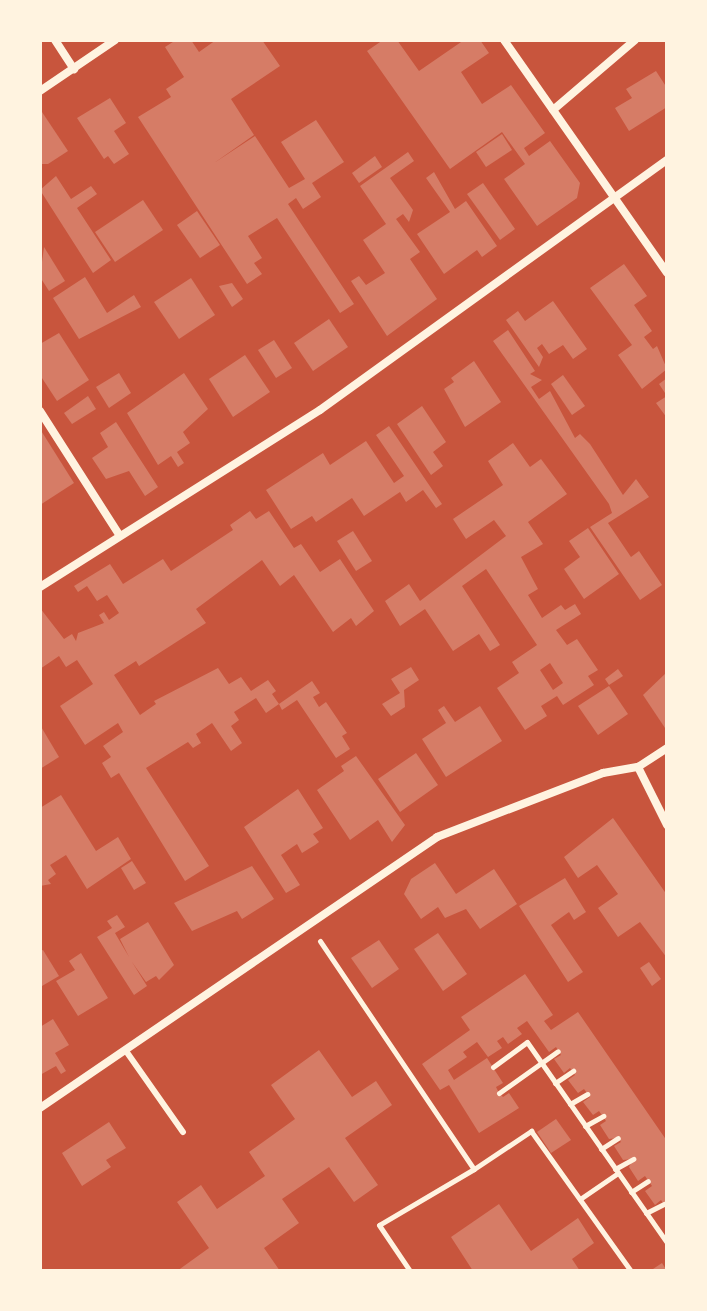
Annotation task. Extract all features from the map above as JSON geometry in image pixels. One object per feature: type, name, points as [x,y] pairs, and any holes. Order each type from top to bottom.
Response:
[{"type":"street","points":[[55,40],[74,69]]},
{"type":"street","points":[[40,91],[115,40]]},
{"type":"street","points":[[504,40],[667,273]]},
{"type":"street","points":[[553,110],[635,40]]},
{"type":"street","points":[[40,587],[320,410],[613,195],[667,160]]},
{"type":"street","points":[[40,411],[120,536]]},
{"type":"street","points":[[40,1108],[437,837],[468,822],[603,773],[638,767],[667,748]]},
{"type":"street","points":[[638,767],[667,825]]},
{"type":"lane","points":[[126,1051],[183,1132]]},
{"type":"path","points":[[308,924],[474,1169]]},
{"type":"path","points":[[493,1067],[527,1042],[667,1243]]},
{"type":"path","points":[[499,1093],[558,1051]]},
{"type":"path","points":[[555,1083],[573,1071]]},
{"type":"path","points":[[570,1104],[587,1094]]},
{"type":"path","points":[[585,1126],[603,1116]]},
{"type":"path","points":[[410,1271],[379,1225],[531,1131],[631,1271]]},
{"type":"path","points":[[601,1149],[618,1138]]},
{"type":"path","points":[[580,1199],[633,1159]]},
{"type":"path","points":[[631,1192],[648,1181]]},
{"type":"path","points":[[646,1213],[664,1204]]},
{"type":"building","points":[[176,40],[191,40],[199,52],[216,40],[262,40],[280,66],[231,99],[254,135],[214,163],[255,136],[289,188],[305,179],[281,142],[316,120],[344,162],[312,183],[321,197],[303,209],[296,198],[288,204],[354,304],[340,313],[277,218],[248,236],[262,258],[254,263],[262,274],[247,284],[138,117],[171,97],[166,89],[184,77],[165,47]]},
{"type":"building","points":[[383,40],[397,40],[419,71],[464,40],[480,40],[489,53],[461,72],[482,104],[511,85],[545,133],[524,148],[529,156],[550,141],[580,183],[577,198],[537,226],[504,179],[525,164],[502,132],[450,169],[367,51]]},
{"type":"building","points":[[656,71],[667,88],[667,107],[629,131],[615,108],[632,98],[626,89]]},
{"type":"building","points":[[110,98],[126,123],[114,131],[129,154],[114,164],[108,156],[104,159],[77,118]]},
{"type":"building","points":[[40,109],[68,151],[48,164],[40,164]]},
{"type":"building","points":[[502,134],[512,150],[486,167],[476,152]]},
{"type":"building","points":[[408,152],[414,161],[390,178],[413,210],[409,222],[403,214],[396,219],[420,252],[410,259],[437,299],[387,336],[351,281],[359,276],[366,285],[385,273],[363,240],[386,224],[360,186]]},
{"type":"building","points":[[375,156],[382,167],[359,183],[352,173]]},
{"type":"building","points":[[434,172],[455,209],[466,201],[497,246],[482,257],[477,250],[444,274],[417,234],[450,212],[426,178]]},
{"type":"building","points":[[56,176],[71,199],[91,186],[97,194],[77,208],[111,260],[93,273],[40,190]]},
{"type":"building","points":[[483,183],[515,229],[500,240],[467,194]]},
{"type":"building","points":[[143,200],[163,230],[115,262],[95,232]]},
{"type":"building","points":[[197,211],[220,245],[200,258],[177,225]]},
{"type":"building","points":[[44,247],[65,281],[49,291],[40,277]]},
{"type":"building","points":[[624,264],[647,296],[634,305],[652,331],[644,337],[653,349],[657,346],[667,369],[642,389],[618,355],[632,345],[590,288]]},
{"type":"building","points":[[85,277],[107,313],[134,295],[141,307],[79,339],[53,298]]},
{"type":"building","points":[[191,278],[215,315],[179,339],[154,302]]},
{"type":"building","points":[[232,283],[243,299],[232,307],[219,286]]},
{"type":"building","points":[[553,301],[587,349],[573,359],[563,345],[549,354],[542,344],[537,348],[543,357],[539,367],[506,320],[518,311],[525,321]]},
{"type":"building","points":[[329,319],[348,347],[313,371],[294,343]]},
{"type":"building","points":[[508,330],[535,371],[530,374],[542,380],[531,387],[539,399],[550,391],[575,438],[580,434],[590,444],[623,495],[636,479],[649,497],[608,523],[631,557],[639,551],[662,585],[640,600],[590,527],[612,513],[609,504],[493,341]]},
{"type":"building","points":[[59,333],[89,380],[57,401],[40,375],[40,344]]},
{"type":"building","points":[[274,340],[292,368],[276,378],[258,350]]},
{"type":"building","points":[[245,355],[270,392],[233,417],[209,379]]},
{"type":"building","points":[[474,361],[501,402],[465,427],[444,389],[454,382],[451,378]]},
{"type":"building","points":[[119,373],[131,393],[109,408],[96,387]]},
{"type":"building","points":[[184,373],[208,409],[183,432],[190,443],[177,452],[184,463],[178,467],[171,456],[158,465],[127,413]]},
{"type":"building","points":[[563,375],[585,406],[572,415],[551,384]]},
{"type":"building","points":[[667,378],[667,396],[659,384]]},
{"type":"building","points":[[88,396],[96,409],[72,424],[64,413]]},
{"type":"building","points":[[667,396],[667,418],[656,403]]},
{"type":"building","points":[[422,406],[446,442],[433,452],[443,466],[431,475],[397,424]]},
{"type":"building","points":[[116,422],[158,487],[145,496],[129,471],[106,479],[92,458],[108,447],[100,433]]},
{"type":"building","points":[[389,426],[442,504],[436,508],[423,490],[406,502],[400,492],[364,516],[352,498],[316,522],[312,516],[291,529],[266,490],[323,453],[330,465],[366,441],[394,483],[404,476],[376,435]]},
{"type":"building","points":[[40,429],[74,483],[40,505]]},
{"type":"building","points":[[513,443],[530,467],[541,459],[567,494],[528,522],[543,544],[521,557],[538,589],[528,595],[542,618],[561,605],[565,610],[575,604],[581,614],[556,630],[567,645],[577,639],[598,670],[588,676],[594,685],[563,705],[557,696],[541,706],[547,716],[525,730],[497,688],[519,673],[512,662],[537,645],[486,569],[462,586],[500,645],[490,651],[479,634],[453,651],[425,609],[400,626],[385,601],[409,584],[420,601],[506,536],[494,520],[466,539],[453,519],[503,485],[488,461]],"holes":[[[550,663],[563,683],[553,690],[540,670]]]},
{"type":"building","points":[[250,511],[256,519],[269,511],[294,548],[301,544],[320,572],[340,559],[374,611],[356,626],[351,618],[333,632],[294,575],[280,586],[262,560],[196,609],[206,623],[139,666],[136,661],[114,675],[140,715],[156,704],[154,701],[218,668],[229,684],[241,677],[251,691],[268,680],[276,691],[272,694],[279,704],[266,713],[256,698],[234,712],[239,720],[231,726],[242,743],[231,751],[212,723],[196,734],[201,743],[193,748],[188,742],[146,768],[209,866],[185,881],[119,773],[111,778],[102,763],[111,757],[103,746],[123,732],[118,723],[85,745],[60,706],[93,684],[77,660],[66,667],[59,656],[40,669],[40,608],[64,639],[72,634],[76,641],[78,633],[104,623],[99,615],[104,612],[109,620],[119,613],[107,595],[97,601],[87,586],[78,592],[74,586],[110,564],[123,584],[163,559],[171,571],[233,530],[230,525]]},
{"type":"building","points":[[588,528],[619,574],[584,599],[564,569],[580,557],[569,541]]},
{"type":"building","points":[[353,531],[372,561],[356,571],[337,541]]},
{"type":"building","points":[[411,667],[419,680],[404,690],[405,707],[391,716],[382,704],[400,693],[391,679]]},
{"type":"building","points":[[618,669],[623,676],[609,685],[605,679]]},
{"type":"building","points":[[667,672],[667,727],[665,728],[643,695]]},
{"type":"building","points":[[312,681],[320,693],[313,697],[319,707],[326,702],[347,733],[342,736],[350,749],[336,758],[297,700],[282,710],[279,704]]},
{"type":"building","points":[[609,686],[628,714],[598,735],[578,706]]},
{"type":"building","points":[[444,706],[455,722],[480,706],[502,741],[446,777],[422,739],[446,723],[438,710]]},
{"type":"building","points":[[40,725],[59,757],[40,769]]},
{"type":"building","points":[[416,753],[438,785],[400,812],[378,779]]},
{"type":"building","points":[[356,756],[405,825],[392,842],[378,820],[350,840],[317,790],[344,771],[341,766]]},
{"type":"building","points":[[298,789],[323,828],[313,834],[319,842],[315,845],[302,853],[297,844],[281,855],[300,885],[286,893],[244,827]]},
{"type":"building","points":[[61,795],[96,851],[118,837],[131,859],[87,889],[66,855],[50,865],[56,874],[48,880],[51,884],[40,886],[40,808]]},
{"type":"building","points":[[613,818],[667,895],[667,958],[640,922],[618,937],[598,908],[618,894],[597,865],[578,878],[564,857]]},
{"type":"building","points":[[132,861],[146,883],[134,890],[121,868]]},
{"type":"building","points":[[435,863],[456,894],[494,869],[517,904],[480,929],[466,909],[445,918],[438,907],[421,919],[404,894],[411,879]]},
{"type":"building","points":[[252,866],[274,899],[242,919],[237,911],[192,931],[174,903]]},
{"type":"building","points":[[565,878],[586,912],[574,920],[569,912],[551,925],[583,972],[568,982],[519,906]]},
{"type":"building","points":[[117,915],[125,927],[115,933],[129,957],[120,939],[148,922],[174,965],[159,980],[156,976],[146,982],[132,962],[147,986],[134,995],[97,937],[112,928],[107,921]]},
{"type":"building","points":[[438,933],[467,974],[443,991],[414,949]]},
{"type":"building","points":[[379,940],[399,969],[372,988],[351,958]]},
{"type":"building","points":[[43,950],[59,976],[42,986],[40,951]]},
{"type":"building","points":[[81,953],[108,998],[78,1016],[56,981],[75,970],[69,961]]},
{"type":"building","points":[[649,962],[661,979],[652,986],[640,968]]},
{"type":"building","points":[[525,974],[553,1015],[544,1021],[551,1030],[578,1012],[667,1141],[667,1209],[661,1200],[655,1205],[645,1191],[652,1186],[645,1176],[638,1181],[629,1167],[633,1159],[623,1160],[614,1146],[621,1142],[618,1138],[609,1139],[600,1125],[606,1121],[599,1111],[593,1115],[583,1102],[590,1097],[584,1089],[578,1093],[568,1080],[575,1075],[570,1068],[564,1073],[554,1059],[561,1055],[556,1047],[549,1052],[527,1021],[517,1028],[522,1034],[508,1044],[503,1037],[497,1041],[502,1048],[488,1057],[477,1042],[463,1052],[467,1057],[448,1070],[454,1080],[487,1058],[503,1083],[496,1087],[499,1093],[503,1097],[509,1093],[519,1108],[479,1133],[449,1085],[440,1090],[422,1064],[470,1030],[461,1017]]},
{"type":"building","points":[[53,1019],[69,1045],[55,1053],[66,1071],[61,1074],[56,1066],[40,1075],[40,1027]]},
{"type":"building","points":[[319,1050],[352,1097],[376,1081],[392,1105],[345,1138],[378,1185],[354,1202],[329,1167],[282,1199],[299,1223],[264,1248],[280,1271],[177,1271],[209,1248],[177,1202],[201,1185],[217,1209],[265,1176],[249,1152],[295,1119],[271,1085]]},
{"type":"building","points":[[556,1119],[571,1140],[551,1153],[537,1132]]},
{"type":"building","points":[[109,1122],[126,1148],[106,1160],[111,1167],[82,1186],[62,1153]]},
{"type":"building","points":[[499,1204],[531,1251],[578,1218],[594,1243],[572,1259],[580,1271],[473,1271],[451,1237]]},
{"type":"building","points":[[662,1263],[667,1271],[650,1271]]}]
